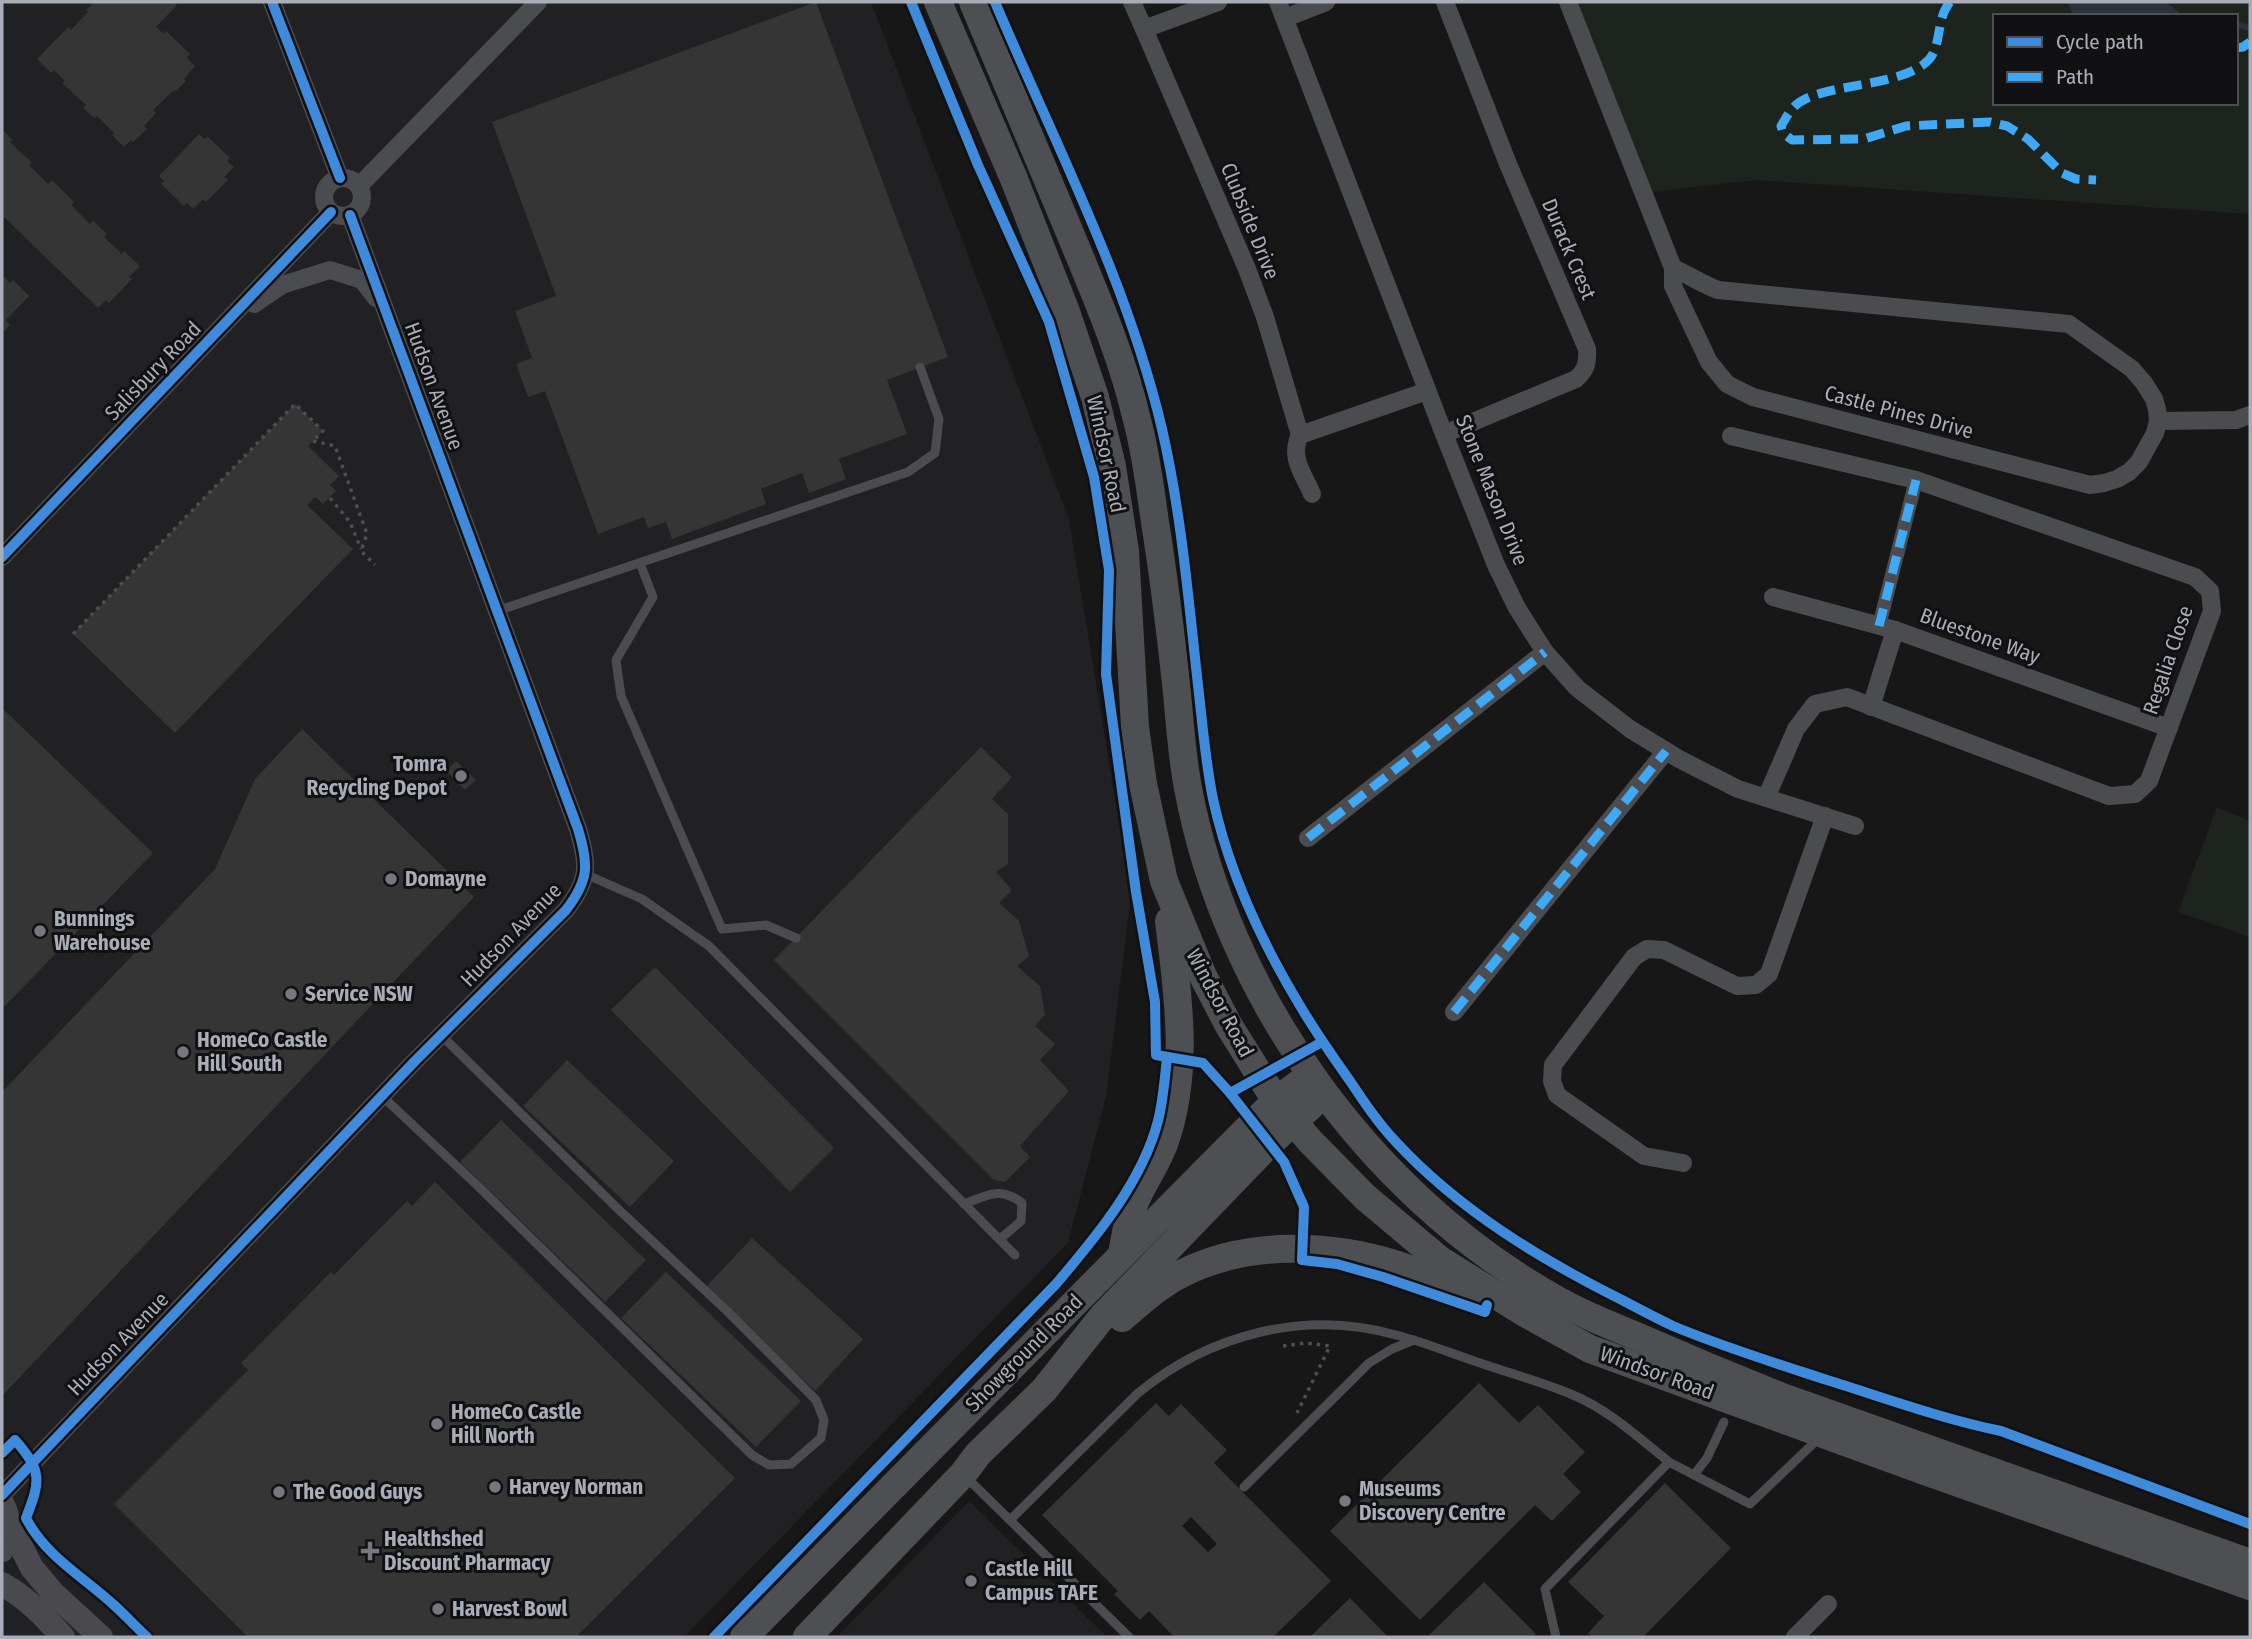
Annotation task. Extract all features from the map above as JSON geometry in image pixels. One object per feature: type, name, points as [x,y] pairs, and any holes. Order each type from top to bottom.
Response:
[{"type":"main road","name":"Windsor Road","points":[[938,2],[1014,179],[1065,309],[1095,397],[1112,466],[1125,551],[1135,727],[1143,784],[1164,881],[1203,976],[1228,1026],[1285,1112],[1365,1197],[1440,1260],[1590,1349],[2250,1586]]},
{"type":"main road","name":"Windsor Road","points":[[973,2],[1103,310],[1137,418],[1160,553],[1188,788],[1216,894],[1233,938],[1271,1012],[1317,1085],[1396,1175],[1429,1206],[1505,1267],[1569,1306],[1785,1398],[2250,1563]]},
{"type":"main road","points":[[1122,1254],[1132,1208],[1164,1144],[1175,1105],[1181,1060],[1181,1021],[1164,881]]},
{"type":"main road","name":"Showground Road","points":[[744,1637],[1122,1254],[1317,1085]]},
{"type":"main road","name":"Showground Road","points":[[807,1637],[963,1474],[978,1454],[1044,1390],[1103,1316],[1269,1144],[1285,1112]]},
{"type":"main road","points":[[1044,1390],[1117,1322],[1181,1274],[1242,1253],[1266,1250],[1302,1249],[1356,1255],[1400,1266],[1590,1349]]},
{"type":"main road","points":[[2,1550],[8,1537],[5,1513]]},
{"type":"main road","points":[[5,1513],[32,1568],[53,1593],[101,1637]]},
{"type":"main road","points":[[2,1584],[38,1608],[63,1637]]},
{"type":"street","points":[[272,2],[340,178]]},
{"type":"street","points":[[359,186],[538,2]]},
{"type":"street","name":"Clubside Drive","points":[[1132,2],[1265,317],[1300,435],[1294,447],[1298,464],[1312,494]]},
{"type":"street","points":[[1144,29],[1218,2]]},
{"type":"street","points":[[1282,10],[1326,2]]},
{"type":"street","name":"Durack Crest","points":[[1444,434],[1576,379],[1584,372],[1588,363],[1587,349],[1508,164],[1445,2]]},
{"type":"street","name":"Castle Pines Drive","points":[[1568,2],[1673,268],[1673,286],[1709,362],[1727,384],[1753,397],[2090,485],[2104,483],[2129,472],[2139,462],[2155,433],[2158,421]]},
{"type":"street","name":"Stone Mason Drive","points":[[1282,10],[1496,565],[1517,608],[1545,652],[1577,688],[1630,729],[1666,751],[1738,789],[1855,826]]},
{"type":"street","points":[[340,178],[351,179],[359,186],[362,197],[355,212],[343,217],[326,208],[323,196],[328,184],[340,178]]},
{"type":"street","name":"Salisbury Road","points":[[2,556],[331,212]]},
{"type":"street","name":"Hudson Avenue","points":[[2,1494],[382,1096],[566,910],[584,881],[587,867],[585,850],[578,830],[350,215]]},
{"type":"street","points":[[1673,268],[1718,290],[2069,324],[2138,376],[2154,399],[2158,421],[2236,420],[2250,415]]},
{"type":"street","points":[[226,322],[282,285],[330,270],[362,281],[384,308]]},
{"type":"street","points":[[1300,435],[1427,391]]},
{"type":"street","name":"Regalia Close","points":[[1731,436],[1916,480],[2196,578],[2210,591],[2212,611],[2149,781],[2135,794],[2109,796],[1847,697],[1815,704],[1796,729],[1766,798]]},
{"type":"street","points":[[1871,707],[1916,480]]},
{"type":"street","name":"Bluestone Way","points":[[1773,597],[1887,628],[2169,728]]},
{"type":"street","points":[[1308,838],[1545,652]]},
{"type":"street","points":[[1454,1012],[1666,751]]},
{"type":"street","points":[[1682,1163],[1644,1156],[1557,1095],[1552,1081],[1553,1065],[1634,957],[1647,949],[1664,950],[1737,986],[1756,985],[1769,974],[1825,816]]},
{"type":"street","points":[[1795,1637],[1828,1604]]},
{"type":"lane","points":[[497,611],[908,472],[935,453],[939,419],[920,368]]},
{"type":"lane","points":[[640,562],[653,597],[616,660],[621,696],[722,929],[766,925],[796,938]]},
{"type":"lane","points":[[585,874],[642,899],[709,946],[1016,1255]]},
{"type":"lane","points":[[382,1096],[480,1188],[752,1455],[769,1465],[791,1464],[821,1438],[824,1420],[816,1400],[441,1035]]},
{"type":"lane","points":[[964,1204],[996,1193],[1011,1194],[1022,1203],[1021,1221],[1000,1239]]},
{"type":"lane","points":[[1010,1520],[1137,1394],[1157,1378],[1201,1353],[1250,1333],[1320,1323],[1395,1334],[1574,1396],[1616,1420],[1669,1462],[1750,1504],[1823,1434]]},
{"type":"lane","points":[[1244,1487],[1369,1363],[1414,1340]]},
{"type":"lane","points":[[1694,1475],[1707,1458],[1724,1422]]},
{"type":"lane","points":[[1556,1637],[1545,1589],[1669,1462]]},
{"type":"lane","points":[[963,1474],[1129,1637]]},
{"type":"path","points":[[73,635],[295,404],[323,431],[313,441],[335,446],[367,534],[362,551]]},
{"type":"path","points":[[330,498],[350,522],[362,551],[375,565]]},
{"type":"path","points":[[1283,1346],[1306,1343],[1330,1346],[1294,1418]]},
{"type":"shaded area","points":[[2,2],[871,2],[1069,519],[1131,896],[1106,1097],[1068,1243],[684,1637],[2,1637]]},
{"type":"shaded area","points":[[1568,2],[2250,2],[2250,214],[1756,180],[1642,193]]},
{"type":"shaded area","points":[[2068,2],[2166,2],[2181,14],[2072,14]]},
{"type":"shaded area","points":[[2217,807],[2250,821],[2250,937],[2178,912]]},
{"type":"shaded area","name":"Castle Hill Campus TAFE","points":[[969,1501],[993,1524],[1107,1637],[837,1637]]},
{"type":"building","points":[[94,2],[173,2],[177,5],[156,27],[164,34],[166,31],[190,54],[187,58],[195,66],[184,79],[186,81],[153,110],[156,113],[144,126],[147,129],[124,147],[97,116],[94,118],[83,108],[86,105],[62,83],[65,81],[54,70],[51,73],[37,59],[68,27],[71,30]]},
{"type":"building","points":[[816,2],[948,357],[887,380],[907,434],[839,459],[846,479],[809,493],[802,473],[761,489],[766,504],[672,539],[666,522],[648,528],[644,517],[598,534],[545,391],[528,397],[516,364],[532,358],[515,311],[556,296],[492,122]]},
{"type":"building","points":[[2,129],[13,140],[10,142],[32,163],[29,165],[48,184],[52,180],[74,202],[71,205],[90,224],[93,221],[107,234],[104,237],[140,266],[129,277],[132,279],[109,303],[106,300],[98,308],[2,215]]},
{"type":"building","points":[[199,134],[205,139],[207,136],[230,158],[227,161],[234,167],[224,177],[228,180],[206,202],[203,199],[193,209],[187,203],[184,206],[161,184],[164,181],[159,176]]},
{"type":"building","points":[[2,275],[10,283],[13,280],[29,296],[6,320],[10,325],[2,333]]},
{"type":"building","points":[[295,404],[323,431],[308,446],[339,476],[330,485],[336,491],[323,504],[315,497],[307,505],[353,549],[175,733],[73,634]]},
{"type":"building","name":"Bunnings Warehouse","points":[[2,708],[153,853],[2,1009]]},
{"type":"building","name":"HomeCo Castle Hill South","points":[[302,729],[474,897],[2,1396],[2,1092],[215,869],[255,779]]},
{"type":"building","points":[[981,747],[1012,777],[992,799],[1008,814],[1008,864],[996,872],[1012,890],[999,903],[1019,921],[1029,956],[1017,966],[1040,986],[1045,1015],[1035,1026],[1055,1044],[1040,1060],[1069,1091],[1020,1146],[1030,1157],[1005,1182],[994,1180],[774,960]]},
{"type":"building","name":"Tomra Recycling Depot","points":[[456,761],[476,780],[465,790],[446,771]]},
{"type":"building","points":[[655,967],[834,1148],[790,1192],[611,1010]]},
{"type":"building","points":[[567,1060],[674,1161],[630,1207],[523,1106]]},
{"type":"building","points":[[501,1120],[646,1260],[605,1302],[460,1162]]},
{"type":"building","name":"HomeCo Castle Hill North","points":[[435,1182],[735,1478],[576,1637],[248,1637],[114,1504],[248,1370],[241,1363],[331,1272],[334,1275],[407,1201],[412,1206]]},
{"type":"building","points":[[752,1238],[863,1339],[815,1391],[704,1289]]},
{"type":"building","points":[[666,1272],[801,1401],[756,1447],[621,1318]]},
{"type":"building","points":[[1479,1383],[1519,1423],[1538,1405],[1585,1452],[1563,1474],[1581,1492],[1552,1521],[1535,1505],[1420,1620],[1330,1531]]},
{"type":"building","points":[[1156,1403],[1169,1416],[1181,1404],[1227,1450],[1214,1463],[1331,1581],[1273,1637],[1174,1637],[1149,1611],[1140,1620],[1114,1594],[1118,1591],[1042,1515]],"holes":[[[1191,1517],[1217,1544],[1208,1552],[1182,1526]]]},
{"type":"building","points":[[1665,1483],[1731,1548],[1643,1637],[1592,1637],[1588,1633],[1604,1616],[1568,1582]]},
{"type":"building","points":[[1484,1582],[1536,1634],[1533,1637],[1427,1637]]},
{"type":"building","points":[[1350,1598],[1388,1637],[1310,1637]]},
{"type":"waterway","points":[[2238,25],[2250,28]]},
{"type":"marked path","points":[[1950,2],[1942,18],[1934,51],[1924,64],[1893,78],[1818,94],[1803,100],[1793,108],[1781,126],[1783,133],[1792,140],[1864,139],[1906,126],[1990,122],[2007,126],[2028,139],[2062,173],[2076,179],[2096,180]]},
{"type":"marked path","points":[[2238,48],[2250,42]]},
{"type":"marked path","points":[[1879,626],[1916,480]]},
{"type":"marked path","points":[[1308,838],[1545,652]]},
{"type":"marked path","points":[[1454,1012],[1666,751]]},
{"type":"cycle path","points":[[272,2],[340,178]]},
{"type":"cycle path","points":[[911,2],[978,165],[1049,322],[1094,477],[1109,570],[1106,674],[1136,892],[1155,1002],[1156,1055],[1203,1063],[1284,1162],[1304,1207],[1302,1260],[1337,1264],[1383,1277],[1485,1312],[1487,1305]]},
{"type":"cycle path","points":[[995,2],[1088,212],[1147,374],[1162,429],[1175,495],[1208,773],[1228,854],[1249,908],[1288,985],[1325,1045],[1383,1127],[1420,1167],[1446,1190],[1502,1231],[1561,1268],[1673,1326],[1892,1401],[2001,1431],[2250,1524]]},
{"type":"cycle path","points":[[2,557],[331,212]]},
{"type":"cycle path","points":[[2,1495],[414,1062],[566,910],[583,881],[585,863],[578,829],[350,215]]},
{"type":"cycle path","points":[[1230,1093],[1322,1042]]},
{"type":"cycle path","points":[[714,1637],[1056,1284],[1087,1247],[1116,1208],[1151,1144],[1161,1106],[1167,1057]]},
{"type":"cycle path","points":[[2,1453],[15,1440],[34,1468],[36,1485],[26,1518],[34,1532],[66,1566],[115,1606],[147,1637]]},
{"type":"place","name":"Tomra Recycling Depot","points":[[461,776]]},
{"type":"place","name":"Domayne","points":[[391,879]]},
{"type":"place","name":"Bunnings Warehouse","points":[[40,931]]},
{"type":"place","name":"Service NSW","points":[[291,994]]},
{"type":"place","name":"HomeCo Castle Hill South","points":[[183,1052]]},
{"type":"place","name":"HomeCo Castle Hill North","points":[[437,1424]]},
{"type":"place","name":"Harvey Norman","points":[[495,1487]]},
{"type":"place","name":"The Good Guys","points":[[279,1492]]},
{"type":"place","name":"Museums Discovery Centre","points":[[1345,1501]]},
{"type":"place","name":"Healthshed Discount Pharmacy","points":[[370,1551]]},
{"type":"place","name":"Castle Hill Campus TAFE","points":[[971,1581]]},
{"type":"place","name":"Harvest Bowl","points":[[438,1609]]}]
